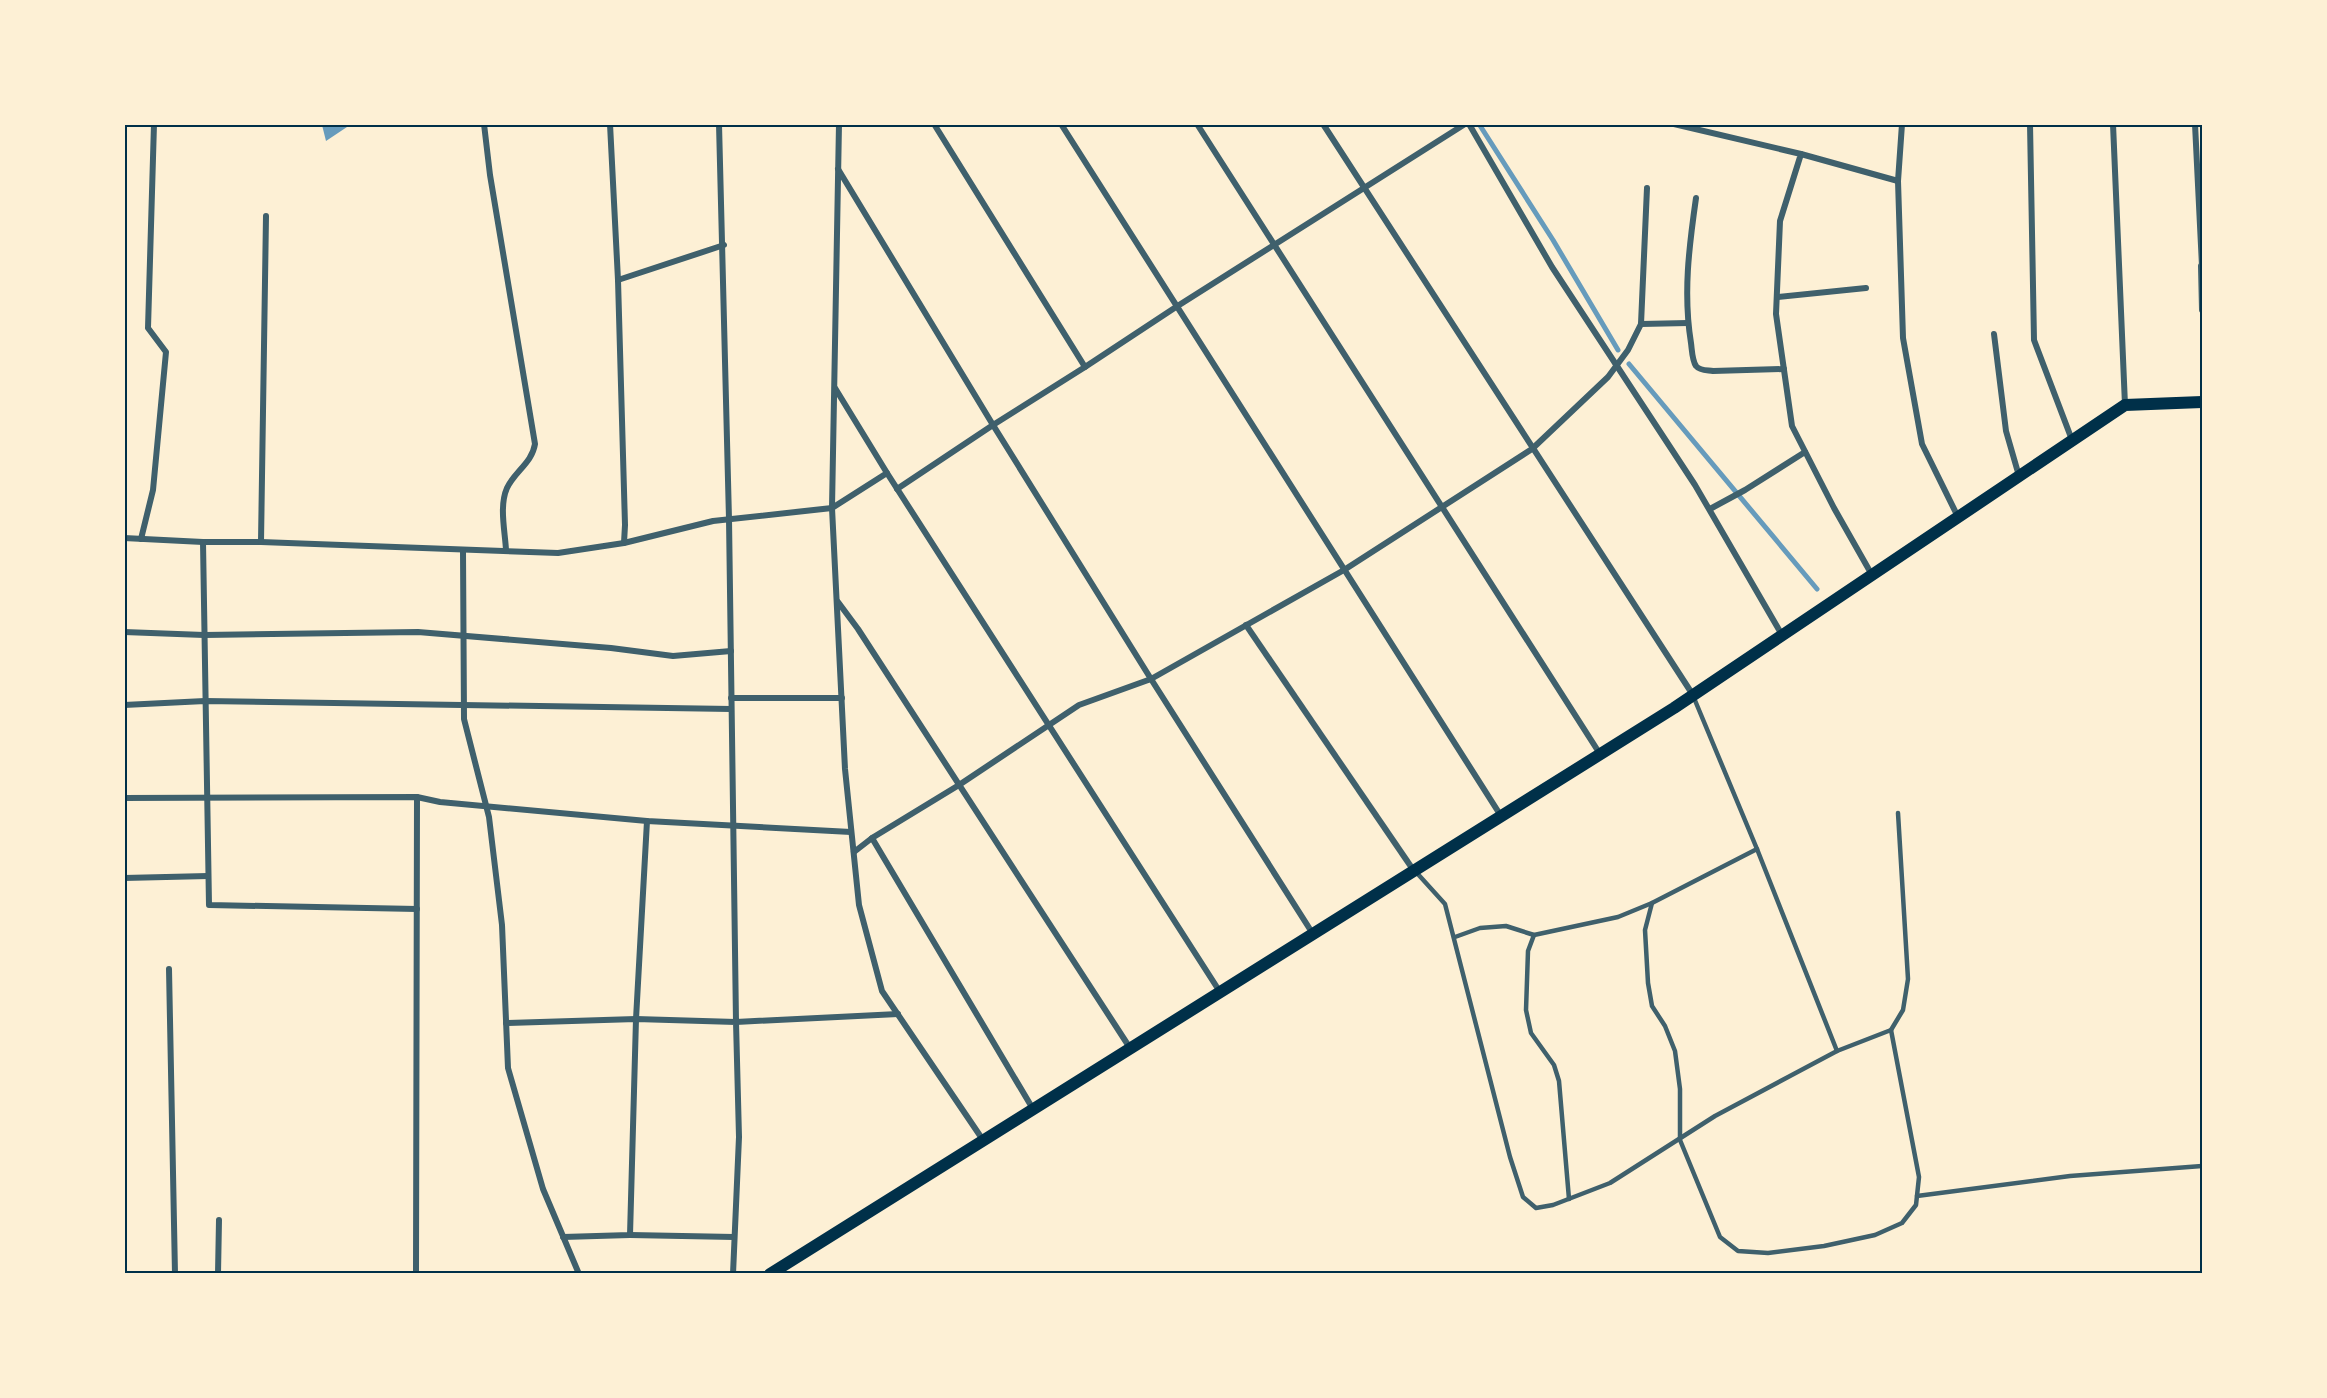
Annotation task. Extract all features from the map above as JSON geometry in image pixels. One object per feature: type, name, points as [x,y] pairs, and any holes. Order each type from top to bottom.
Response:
[{"type":"main road","points":[[771,1274],[1693,695],[2125,405],[2202,402]]},
{"type":"street","points":[[141,539],[153,490],[166,352],[148,328],[154,124]]},
{"type":"street","points":[[484,124],[490,175],[535,444],[534,453],[518,471],[507,489],[503,506],[506,550]]},
{"type":"street","points":[[610,124],[618,280],[624,543]]},
{"type":"street","points":[[719,124],[729,519],[739,1137],[733,1274]]},
{"type":"street","points":[[839,124],[832,508],[845,769],[859,905],[882,991],[983,1140]]},
{"type":"street","points":[[933,124],[1085,367]]},
{"type":"street","points":[[1061,124],[1501,816]]},
{"type":"street","points":[[1197,124],[1600,754]]},
{"type":"street","points":[[1323,124],[1693,695]]},
{"type":"street","points":[[897,489],[993,424],[1467,124],[1552,267],[1710,509],[1782,635]]},
{"type":"street","points":[[1674,124],[1801,154],[1899,182]]},
{"type":"street","points":[[1902,124],[1899,182],[1903,338],[1922,444],[1958,517]]},
{"type":"street","points":[[2030,124],[2034,340],[2072,440]]},
{"type":"street","points":[[2113,124],[2125,405]]},
{"type":"street","points":[[2194,124],[2202,266],[2202,310]]},
{"type":"street","points":[[1801,154],[1780,221],[1776,314],[1792,426],[1872,575]]},
{"type":"street","points":[[838,170],[1151,679],[1313,934]]},
{"type":"street","points":[[854,852],[872,838],[959,785],[1079,705],[1151,679],[1344,570],[1532,449],[1617,367],[1641,324],[1647,188]]},
{"type":"street","points":[[1696,198],[1687,257],[1688,323],[1692,356],[1696,367],[1702,370],[1784,369]]},
{"type":"street","points":[[261,542],[267,216]]},
{"type":"street","points":[[618,280],[723,245]]},
{"type":"street","points":[[1777,297],[1866,288]]},
{"type":"street","points":[[1641,324],[1688,323]]},
{"type":"street","points":[[1994,334],[2006,431],[2019,476]]},
{"type":"street","points":[[834,387],[1220,992]]},
{"type":"street","points":[[1710,509],[1805,452]]},
{"type":"street","points":[[124,538],[558,553],[624,543],[713,521],[832,508],[887,473]]},
{"type":"street","points":[[202,542],[209,905],[417,909]]},
{"type":"street","points":[[463,551],[464,718],[486,806],[502,925],[508,1068],[543,1190],[579,1274]]},
{"type":"street","points":[[837,601],[858,629],[1130,1048]]},
{"type":"street","points":[[1246,625],[1414,871]]},
{"type":"street","points":[[124,632],[204,634],[418,632],[611,648],[673,656],[731,651]]},
{"type":"street","points":[[731,698],[842,699]]},
{"type":"street","points":[[124,705],[205,701],[731,710]]},
{"type":"street","points":[[124,798],[417,797],[440,802],[646,821],[851,832]]},
{"type":"street","points":[[416,1274],[417,797]]},
{"type":"street","points":[[630,1235],[636,1019],[646,821]]},
{"type":"street","points":[[872,838],[1033,1109]]},
{"type":"street","points":[[124,878],[208,876]]},
{"type":"street","points":[[169,969],[175,1274]]},
{"type":"street","points":[[506,1023],[636,1019],[736,1022],[898,1014]]},
{"type":"street","points":[[218,1274],[219,1220]]},
{"type":"street","points":[[563,1237],[630,1235],[734,1237]]},
{"type":"lane","points":[[1693,695],[1837,1051]]},
{"type":"lane","points":[[1414,871],[1445,904],[1510,1157],[1523,1197],[1536,1208],[1553,1205],[1610,1183],[1715,1116],[1837,1051],[1891,1030],[1903,1010],[1908,979],[1898,813]]},
{"type":"lane","points":[[1455,937],[1480,928],[1506,926],[1534,934],[1618,917],[1652,903],[1757,849]]},
{"type":"lane","points":[[1652,903],[1645,930],[1648,983],[1652,1006],[1665,1026],[1675,1051],[1680,1089],[1680,1140],[1720,1237],[1738,1251],[1768,1253],[1824,1246],[1875,1235],[1902,1223],[1916,1205],[1919,1177],[1891,1030]]},
{"type":"lane","points":[[1534,934],[1528,951],[1526,1010],[1531,1033],[1554,1065],[1559,1081],[1569,1199]]},
{"type":"lane","points":[[1917,1196],[2070,1176],[2202,1166]]},
{"type":"water","points":[[322,124],[350,125],[326,141]]},
{"type":"waterway","points":[[1479,124],[1553,240],[1618,350]]},
{"type":"waterway","points":[[1629,364],[1817,589]]}]
